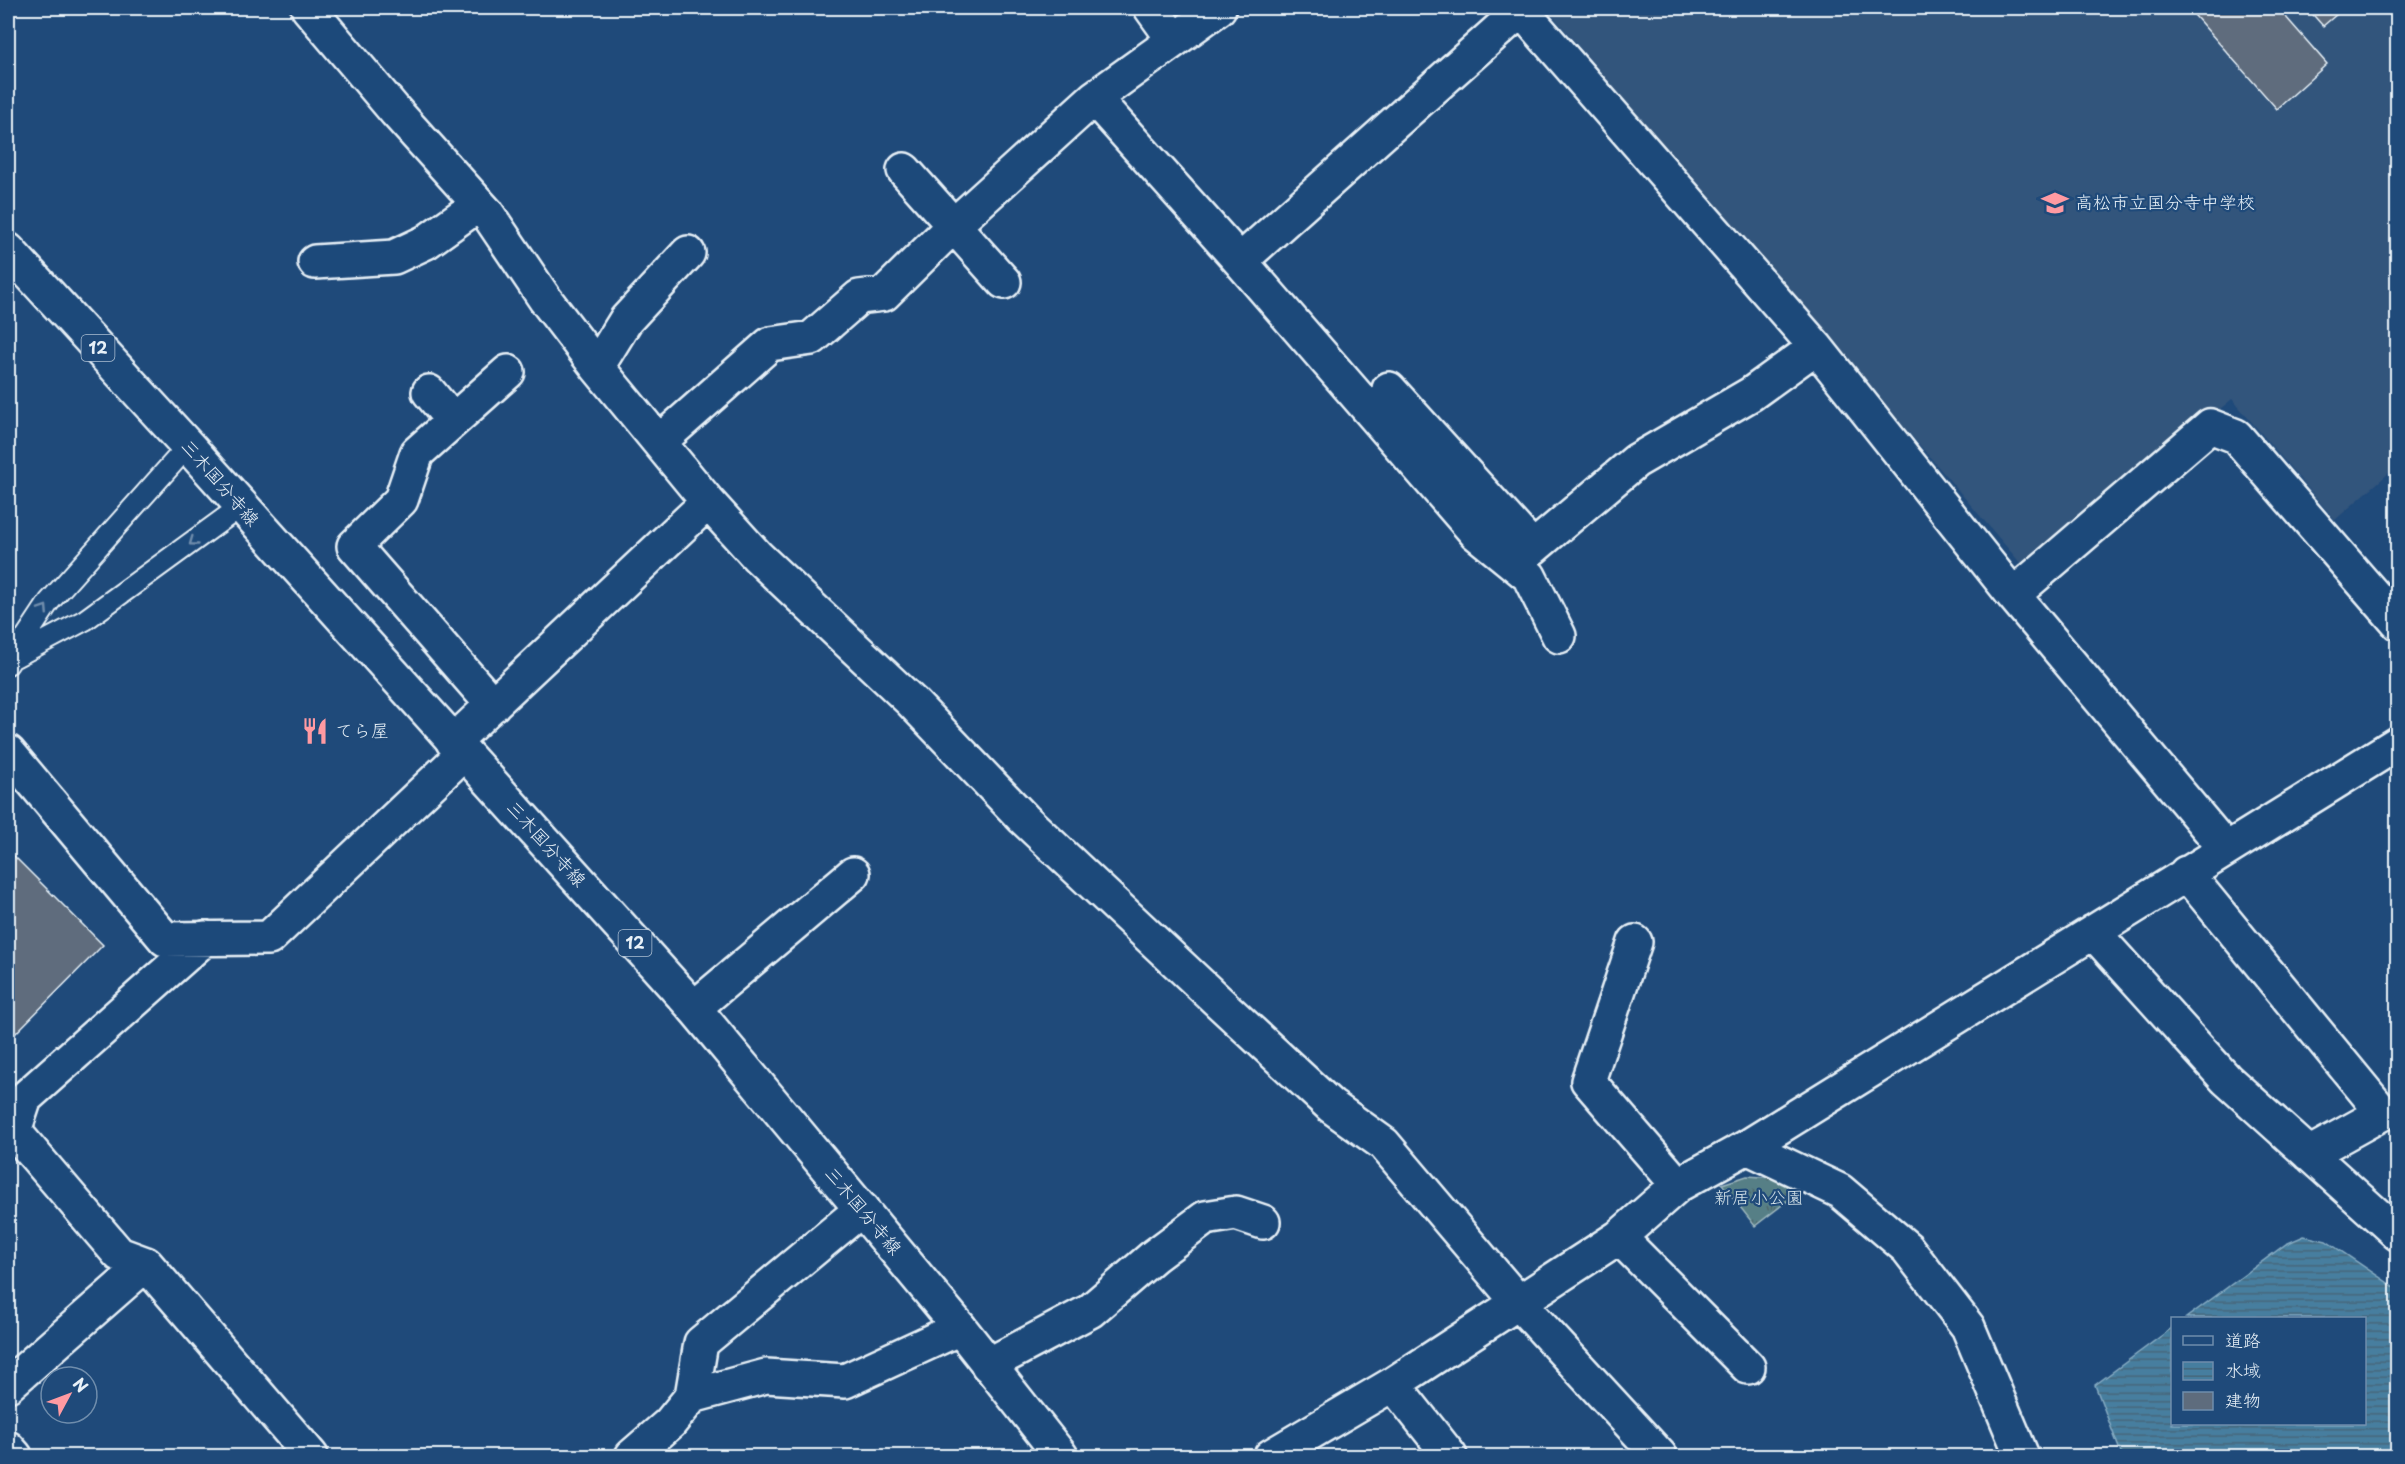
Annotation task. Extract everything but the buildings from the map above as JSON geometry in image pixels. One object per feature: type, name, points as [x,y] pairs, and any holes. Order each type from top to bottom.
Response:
[{"type":"street","points":[[308,8],[396,112],[479,204],[545,299],[597,367],[708,502],[757,556],[912,702],[1024,819],[1331,1106],[1384,1143],[1518,1302],[1660,1456]]},
{"type":"street","points":[[1151,8],[1174,40]]},
{"type":"street","points":[[659,442],[770,344],[812,338],[859,297],[884,294],[953,226],[1094,98],[1219,8]]},
{"type":"street","points":[[1240,261],[1523,9],[1816,347],[2013,595],[2225,848]]},
{"type":"street","points":[[1094,98],[1240,261],[1476,533],[1529,576],[1558,636]]},
{"type":"street","points":[[904,170],[1004,282]]},
{"type":"street","points":[[315,262],[394,257],[426,242],[479,204]]},
{"type":"street","name":"三木国分寺線","points":[[8,250],[694,1008],[960,1328],[1061,1456]]},
{"type":"street","points":[[597,367],[626,320],[688,254]]},
{"type":"street","points":[[1389,388],[1533,548],[1636,461],[1751,394],[1816,347]]},
{"type":"street","points":[[493,705],[354,546],[401,500],[417,453],[508,372]]},
{"type":"street","points":[[429,392],[453,421]]},
{"type":"street","points":[[2013,595],[2210,426],[2236,436],[2397,623]]},
{"type":"street","points":[[8,752],[165,939],[269,938],[458,748],[493,705],[708,502]]},
{"type":"street","points":[[1271,1456],[1393,1384],[1619,1237],[1678,1185],[1747,1147],[2397,743]]},
{"type":"street","points":[[2186,873],[2390,1117],[2309,1154]]},
{"type":"street","points":[[694,1008],[853,874]]},
{"type":"street","points":[[2093,932],[2226,1079],[2397,1234]]},
{"type":"street","points":[[205,938],[25,1098],[14,1131],[119,1254],[146,1264],[310,1456]]},
{"type":"street","points":[[1635,942],[1588,1081],[1678,1185]]},
{"type":"street","points":[[1747,1147],[1840,1191],[1907,1248],[1968,1327],[2022,1456]]},
{"type":"street","points":[[632,1456],[670,1423],[692,1396],[701,1343],[862,1209]]},
{"type":"street","points":[[988,1365],[1090,1311],[1154,1256],[1205,1218],[1236,1213],[1263,1222]]},
{"type":"street","points":[[1619,1237],[1748,1367]]},
{"type":"street","points":[[8,1384],[146,1264]]},
{"type":"street","points":[[692,1396],[766,1376],[845,1381],[960,1328]]},
{"type":"street","points":[[1393,1384],[1450,1456]]},
{"type":"street","points":[[8,1448],[15,1456]]},
{"type":"lane","points":[[10,662],[49,602],[188,447]]},
{"type":"lane","points":[[10,662],[85,620],[240,507]]},
{"type":"shaded area","name":"高松市立国分寺中学校","points":[[1546,8],[2397,8],[2397,466],[2335,520],[2232,399],[2028,572]]},
{"type":"green space","name":"新居小公園","points":[[1747,1176],[1777,1178],[1804,1188],[1755,1226],[1722,1184]]},
{"type":"water","points":[[2304,1236],[2326,1241],[2397,1289],[2397,1456],[2122,1456],[2095,1385],[2171,1329],[2171,1425],[2366,1425],[2366,1317],[2187,1317],[2286,1244]]},
{"type":"place","name":"高松市立国分寺中学校","points":[[2055,203]]},
{"type":"place","name":"てら屋","points":[[315,731]]}]
